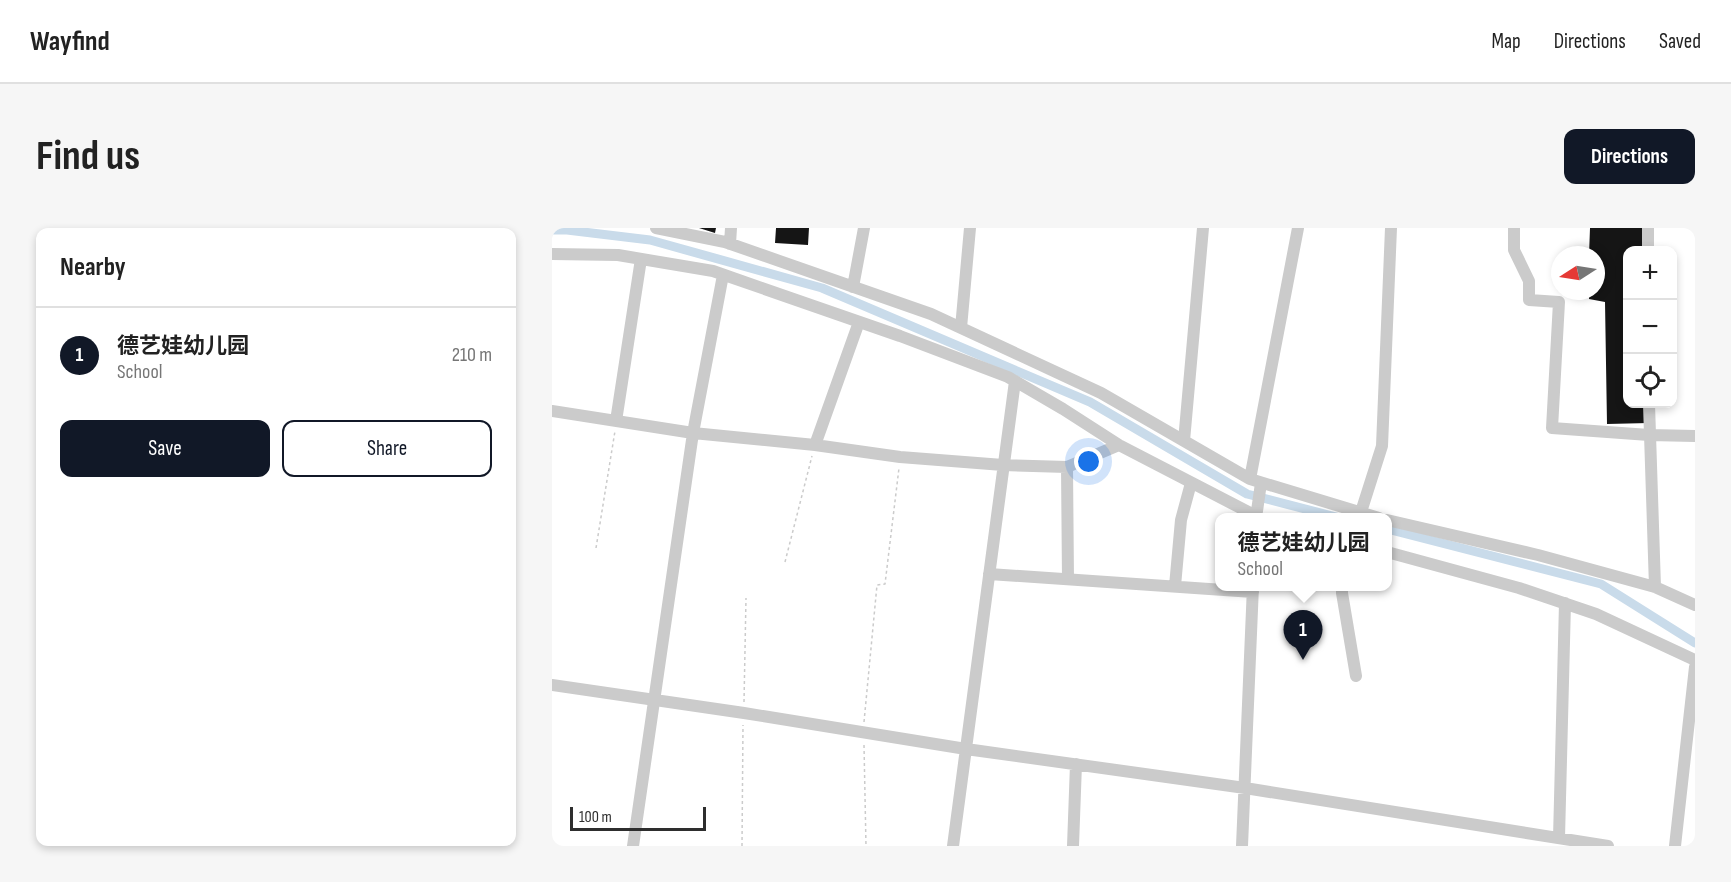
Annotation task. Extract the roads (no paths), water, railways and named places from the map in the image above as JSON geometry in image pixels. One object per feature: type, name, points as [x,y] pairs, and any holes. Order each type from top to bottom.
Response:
[{"type":"street","points":[[656,228],[730,244],[932,314],[1101,393],[1256,481],[1364,513]]},
{"type":"street","points":[[730,244],[731,228]]},
{"type":"street","points":[[853,287],[864,228]]},
{"type":"street","points":[[961,328],[970,228]]},
{"type":"street","points":[[1184,441],[1203,228]]},
{"type":"street","points":[[1257,513],[1256,481],[1299,228]]},
{"type":"street","points":[[1361,512],[1382,446],[1391,228]]},
{"type":"street","points":[[1514,228],[1514,250],[1529,281],[1529,300],[1559,302],[1552,428],[1695,436]]},
{"type":"street","points":[[1648,228],[1648,246]]},
{"type":"street","points":[[552,254],[618,255],[713,271],[932,348],[1008,377],[1119,445],[1249,513]]},
{"type":"street","points":[[616,421],[642,259]]},
{"type":"street","points":[[633,846],[693,433],[723,275]]},
{"type":"street","points":[[815,445],[859,322]]},
{"type":"street","points":[[953,846],[1015,381]]},
{"type":"street","points":[[1649,408],[1655,587]]},
{"type":"street","points":[[552,411],[693,433],[815,445],[900,457],[1003,465],[1067,467],[1119,445]]},
{"type":"street","points":[[1067,467],[1068,579]]},
{"type":"street","points":[[1175,586],[1180,520],[1191,483]]},
{"type":"street","points":[[1392,521],[1539,555],[1655,587],[1695,605]]},
{"type":"street","points":[[1392,553],[1519,588],[1596,614],[1695,660]]},
{"type":"street","points":[[989,574],[1215,588]]},
{"type":"street","points":[[1242,846],[1253,591]]},
{"type":"street","points":[[1342,591],[1356,676]]},
{"type":"street","points":[[1558,838],[1564,603]]},
{"type":"street","points":[[1675,846],[1695,667]]},
{"type":"street","points":[[552,685],[966,749],[1245,788],[1608,846]]},
{"type":"street","points":[[1073,846],[1076,764]]},
{"type":"waterway","points":[[552,230],[650,240],[822,288],[1090,402],[1247,494],[1321,513]]},
{"type":"waterway","points":[[1392,530],[1601,584],[1695,643]]},
{"type":"place","name":"德艺娃幼儿园","points":[[1303,660]]}]
